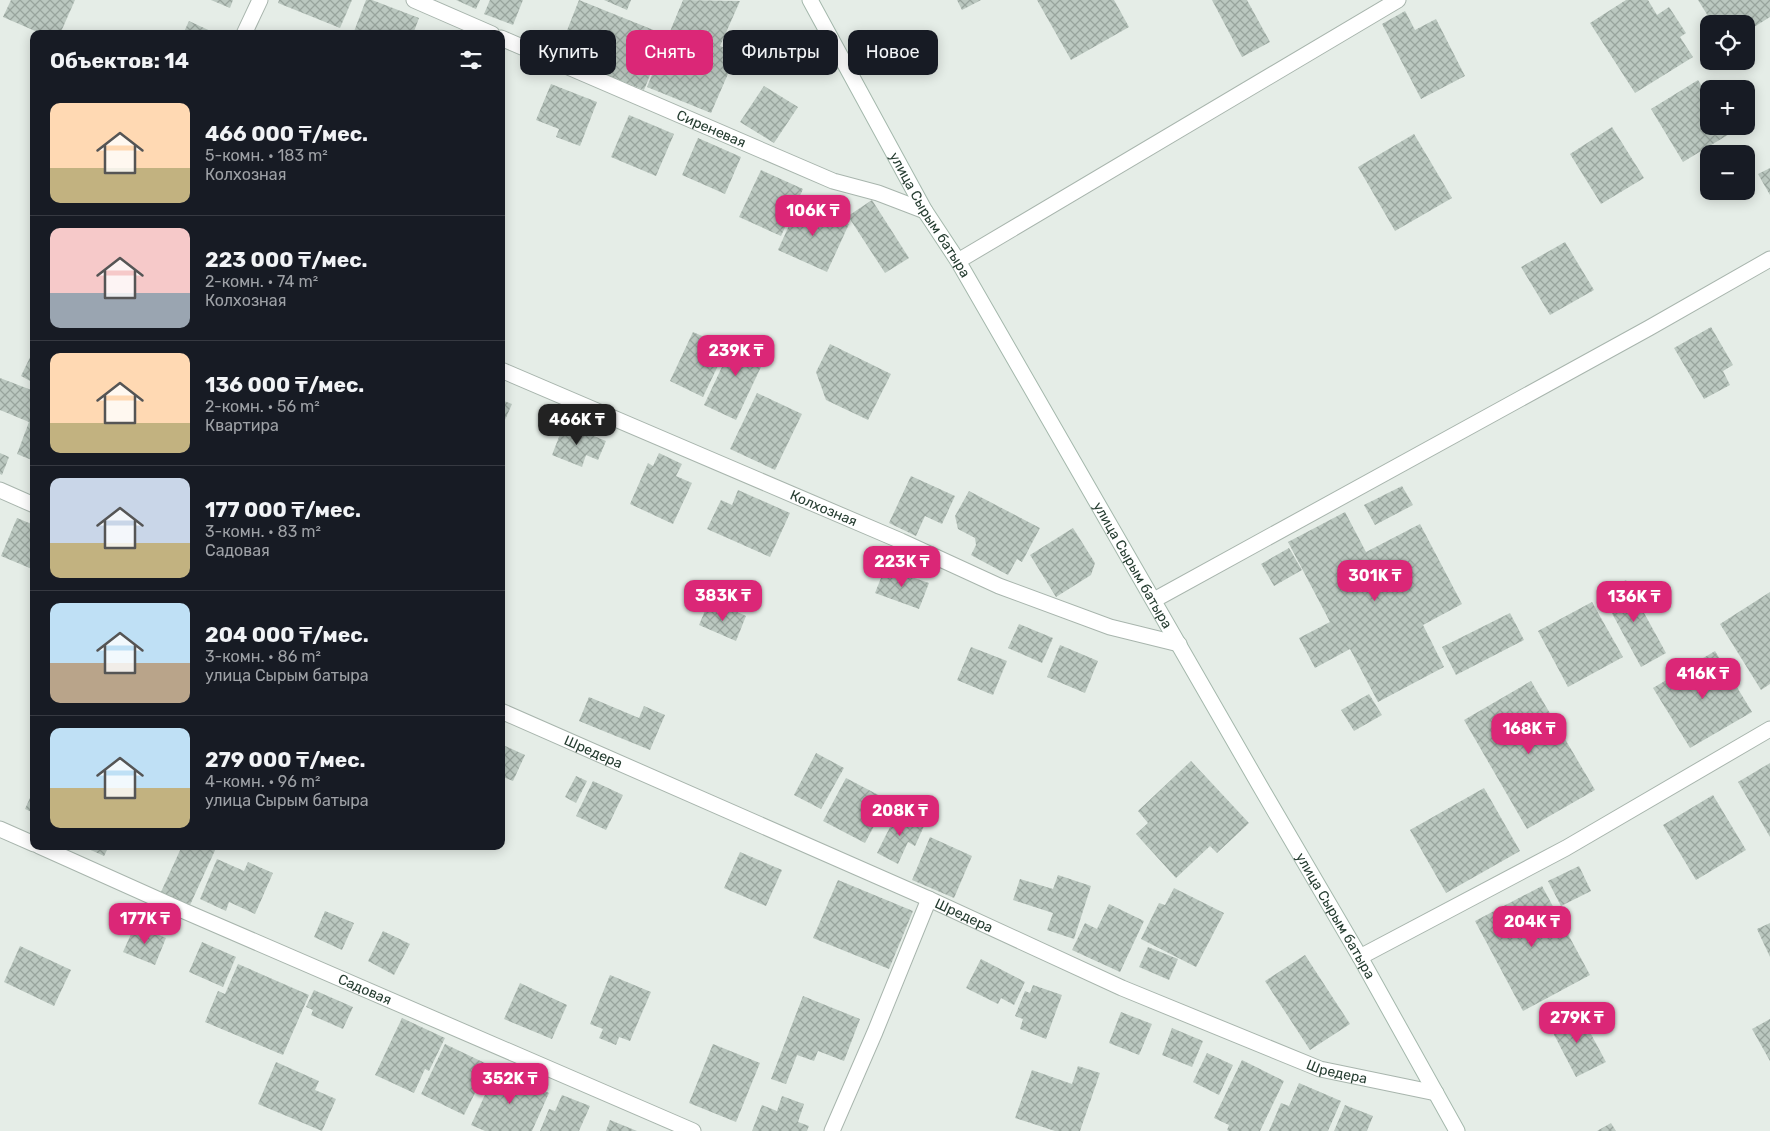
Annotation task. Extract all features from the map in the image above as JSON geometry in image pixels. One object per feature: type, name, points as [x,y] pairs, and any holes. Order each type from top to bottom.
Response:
[{"type":"street","points":[[246,30],[260,0]]},
{"type":"street","points":[[414,0],[483,30]]},
{"type":"street","name":"улица Сырым батыра","points":[[810,0],[925,211],[958,261],[1360,957],[1457,1131]]},
{"type":"street","points":[[958,261],[1398,0]]},
{"type":"street","name":"Сиреневая","points":[[505,40],[833,181],[878,193],[925,211]]},
{"type":"street","points":[[1154,600],[1632,338],[1770,260]]},
{"type":"street","name":"Колхозная","points":[[505,372],[901,541],[999,586],[1110,627],[1179,644]]},
{"type":"street","points":[[0,490],[30,501]]},
{"type":"street","name":"Шредера","points":[[505,713],[929,899],[1122,988],[1320,1069],[1436,1093]]},
{"type":"street","points":[[1360,957],[1566,848],[1770,729]]},
{"type":"street","points":[[0,829],[30,842]]},
{"type":"street","name":"Садовая","points":[[48,850],[184,911],[693,1131]]},
{"type":"street","points":[[832,1131],[929,899]]},
{"type":"building","points":[[11,0],[75,0],[62,30],[33,30],[3,17]]},
{"type":"building","points":[[211,0],[233,0],[230,8]]},
{"type":"building","points":[[279,0],[352,0],[340,28],[278,3]]},
{"type":"building","points":[[366,0],[372,0],[419,18],[414,30],[355,30]]},
{"type":"building","points":[[456,0],[480,0],[476,9]]},
{"type":"building","points":[[490,0],[523,0],[513,25],[484,14]]},
{"type":"building","points":[[579,0],[654,30],[626,30],[626,75],[650,75],[644,90],[607,75],[616,75],[616,30],[567,30]]},
{"type":"building","points":[[604,0],[631,0],[627,10]]},
{"type":"building","points":[[683,0],[740,1],[727,30],[723,30],[723,39],[720,46],[723,47],[723,75],[727,75],[711,113],[647,87],[652,75],[713,75],[713,30],[671,30]]},
{"type":"building","points":[[957,0],[981,0],[962,10]]},
{"type":"building","points":[[1037,0],[1114,0],[1129,27],[1071,60]]},
{"type":"building","points":[[1212,0],[1247,0],[1270,42],[1242,57]]},
{"type":"building","points":[[1626,0],[1648,0],[1657,15],[1669,7],[1686,33],[1680,37],[1693,57],[1635,93],[1590,23]]},
{"type":"building","points":[[1698,0],[1770,0],[1770,17],[1755,26],[1755,15],[1707,15]]},
{"type":"building","points":[[1405,11],[1415,30],[1436,19],[1465,76],[1421,99],[1382,24]]},
{"type":"building","points":[[189,21],[208,30],[185,30]]},
{"type":"building","points":[[1698,80],[1700,83],[1700,135],[1728,135],[1711,145],[1700,145],[1700,152],[1683,162],[1651,109]]},
{"type":"building","points":[[551,84],[597,102],[580,146],[556,137],[559,129],[536,120]]},
{"type":"building","points":[[764,86],[798,107],[774,143],[740,122]]},
{"type":"building","points":[[629,115],[674,134],[656,176],[611,157]]},
{"type":"building","points":[[1612,127],[1644,178],[1601,204],[1570,154]]},
{"type":"building","points":[[1414,134],[1452,198],[1395,231],[1358,167]]},
{"type":"building","points":[[698,138],[741,157],[725,194],[682,175]]},
{"type":"building","points":[[1770,168],[1770,195],[1758,174]]},
{"type":"building","points":[[761,170],[803,189],[781,236],[739,217]]},
{"type":"building","points":[[872,200],[909,258],[885,273],[848,216]]},
{"type":"building","points":[[800,201],[849,224],[827,272],[778,250]]},
{"type":"building","points":[[1565,242],[1594,290],[1550,315],[1521,267]]},
{"type":"building","points":[[1711,327],[1733,365],[1723,371],[1730,385],[1704,399],[1674,348]]},
{"type":"building","points":[[693,332],[727,347],[703,397],[670,381]]},
{"type":"building","points":[[737,335],[769,350],[736,420],[704,405]]},
{"type":"building","points":[[830,344],[891,374],[868,420],[826,400],[816,372]]},
{"type":"building","points":[[30,357],[30,381],[21,376]]},
{"type":"building","points":[[0,378],[30,389],[30,459],[17,454],[29,422],[0,410]]},
{"type":"building","points":[[757,393],[802,414],[775,470],[730,449]]},
{"type":"building","points":[[505,401],[512,404],[505,420]]},
{"type":"building","points":[[564,424],[606,441],[598,460],[586,455],[582,467],[552,455]]},
{"type":"building","points":[[0,453],[9,457],[2,475],[0,474]]},
{"type":"building","points":[[659,453],[682,464],[676,476],[692,483],[673,524],[630,504],[648,463],[653,466]]},
{"type":"building","points":[[911,476],[955,496],[942,524],[925,516],[916,536],[889,523]]},
{"type":"building","points":[[1402,486],[1413,505],[1375,525],[1364,505]]},
{"type":"building","points":[[738,490],[790,513],[770,557],[707,529],[721,500],[732,505]]},
{"type":"building","points":[[969,491],[1040,528],[1022,562],[1017,559],[1008,575],[971,555],[976,545],[975,538],[958,529],[955,516]]},
{"type":"building","points":[[1345,512],[1366,552],[1420,524],[1462,604],[1423,625],[1444,667],[1378,702],[1350,649],[1315,668],[1299,638],[1330,622],[1288,542]]},
{"type":"building","points":[[17,518],[30,523],[30,568],[1,556]]},
{"type":"building","points":[[1073,528],[1095,563],[1091,575],[1056,597],[1030,555]]},
{"type":"building","points":[[1289,548],[1302,570],[1274,586],[1261,564]]},
{"type":"building","points":[[885,568],[929,583],[919,609],[875,593]]},
{"type":"building","points":[[1626,580],[1666,653],[1641,667],[1601,593]]},
{"type":"building","points":[[1770,592],[1770,684],[1761,690],[1720,624]]},
{"type":"building","points":[[1592,602],[1623,657],[1568,687],[1538,631]]},
{"type":"building","points":[[722,605],[746,616],[736,641],[699,625],[707,606],[719,611]]},
{"type":"building","points":[[1510,613],[1524,640],[1456,675],[1442,647]]},
{"type":"building","points":[[1019,624],[1053,638],[1042,663],[1008,648]]},
{"type":"building","points":[[1060,645],[1098,661],[1085,693],[1047,677]]},
{"type":"building","points":[[971,647],[1007,661],[993,695],[957,680]]},
{"type":"building","points":[[1715,651],[1752,712],[1690,748],[1653,688]]},
{"type":"building","points":[[1531,681],[1595,790],[1527,829],[1464,720]]},
{"type":"building","points":[[1369,694],[1382,715],[1354,731],[1341,710]]},
{"type":"building","points":[[589,697],[639,718],[644,706],[665,715],[650,750],[579,721]]},
{"type":"building","points":[[505,746],[525,755],[513,781],[505,778]]},
{"type":"building","points":[[816,753],[844,768],[821,809],[794,795]]},
{"type":"building","points":[[1191,761],[1249,823],[1217,853],[1210,846],[1176,878],[1136,834],[1148,823],[1138,811]]},
{"type":"building","points":[[1770,763],[1770,837],[1738,782]]},
{"type":"building","points":[[576,776],[587,781],[576,803],[565,797]]},
{"type":"building","points":[[846,778],[888,800],[865,843],[823,821]]},
{"type":"building","points":[[593,781],[623,795],[606,830],[576,816]]},
{"type":"building","points":[[1484,788],[1520,851],[1446,893],[1410,830]]},
{"type":"building","points":[[1713,795],[1746,850],[1696,880],[1663,825]]},
{"type":"building","points":[[30,798],[30,811],[25,809]]},
{"type":"building","points":[[898,811],[925,824],[915,846],[908,842],[898,864],[877,853]]},
{"type":"building","points":[[930,837],[972,856],[954,898],[912,880]]},
{"type":"building","points":[[91,850],[107,850],[104,856]]},
{"type":"building","points":[[180,850],[215,850],[190,905],[161,892]]},
{"type":"building","points":[[740,852],[782,870],[766,906],[724,888]]},
{"type":"building","points":[[217,859],[244,871],[248,862],[273,873],[255,914],[229,902],[226,911],[200,899]]},
{"type":"building","points":[[1579,866],[1591,891],[1561,906],[1548,881]]},
{"type":"building","points":[[1058,875],[1091,886],[1074,939],[1047,930],[1053,913],[1013,900],[1020,879],[1053,889]]},
{"type":"building","points":[[838,880],[913,911],[889,969],[813,938]]},
{"type":"building","points":[[1542,886],[1590,975],[1523,1011],[1475,921]]},
{"type":"building","points":[[1174,888],[1224,913],[1196,967],[1141,939],[1159,903],[1165,905]]},
{"type":"building","points":[[1109,904],[1144,921],[1120,972],[1072,950],[1085,923],[1097,929]]},
{"type":"building","points":[[325,911],[354,923],[342,950],[314,937]]},
{"type":"building","points":[[1770,923],[1770,957],[1757,929]]},
{"type":"building","points":[[135,925],[166,938],[155,965],[123,952]]},
{"type":"building","points":[[383,931],[410,944],[394,975],[368,961]]},
{"type":"building","points":[[202,942],[236,957],[223,987],[189,972]]},
{"type":"building","points":[[20,946],[71,970],[54,1006],[4,982]]},
{"type":"building","points":[[1148,947],[1178,959],[1169,980],[1139,967]]},
{"type":"building","points":[[1305,955],[1350,1024],[1310,1050],[1265,981]]},
{"type":"building","points":[[981,959],[1025,982],[1014,1005],[1001,998],[998,1004],[966,988]]},
{"type":"building","points":[[238,964],[309,995],[283,1055],[205,1022],[218,991],[225,994]]},
{"type":"building","points":[[610,975],[651,992],[630,1041],[619,1037],[616,1045],[599,1038],[603,1029],[590,1024]]},
{"type":"building","points":[[520,983],[567,1005],[552,1039],[504,1019]]},
{"type":"building","points":[[1033,985],[1062,995],[1046,1039],[1020,1029],[1023,1019],[1015,1016],[1025,991],[1030,993]]},
{"type":"building","points":[[314,990],[353,1007],[343,1029],[311,1015],[313,1010],[306,1007]]},
{"type":"building","points":[[803,996],[860,1019],[844,1061],[818,1051],[814,1061],[797,1055],[786,1084],[771,1079]]},
{"type":"building","points":[[1578,1010],[1606,1062],[1576,1077],[1549,1025]]},
{"type":"building","points":[[1121,1012],[1152,1024],[1139,1055],[1109,1043]]},
{"type":"building","points":[[402,1018],[445,1038],[429,1071],[425,1069],[414,1093],[375,1075]]},
{"type":"building","points":[[1770,1019],[1770,1061],[1752,1029]]},
{"type":"building","points":[[1172,1028],[1203,1041],[1192,1067],[1162,1055]]},
{"type":"building","points":[[445,1044],[489,1065],[464,1115],[421,1094]]},
{"type":"building","points":[[713,1044],[760,1063],[736,1122],[689,1103]]},
{"type":"building","points":[[1207,1053],[1233,1065],[1219,1095],[1193,1082]]},
{"type":"building","points":[[1242,1060],[1284,1081],[1260,1131],[1229,1131],[1227,1130],[1229,1125],[1214,1118]]},
{"type":"building","points":[[276,1062],[319,1081],[315,1090],[336,1099],[322,1131],[258,1104]]},
{"type":"building","points":[[1078,1066],[1100,1073],[1080,1131],[1055,1131],[1015,1118],[1032,1070],[1072,1084]]},
{"type":"building","points":[[497,1069],[549,1093],[532,1131],[485,1131],[471,1125]]},
{"type":"building","points":[[1299,1083],[1341,1101],[1328,1131],[1269,1131],[1281,1103],[1289,1106]]},
{"type":"building","points":[[562,1095],[590,1106],[579,1131],[540,1131],[549,1109],[555,1111]]},
{"type":"building","points":[[782,1096],[804,1104],[798,1122],[809,1126],[807,1131],[752,1131],[762,1105],[777,1111]]},
{"type":"building","points":[[1345,1105],[1373,1116],[1367,1131],[1334,1131]]},
{"type":"building","points":[[610,1120],[637,1131],[606,1131]]},
{"type":"building","points":[[1611,1123],[1616,1131],[1597,1131]]}]
